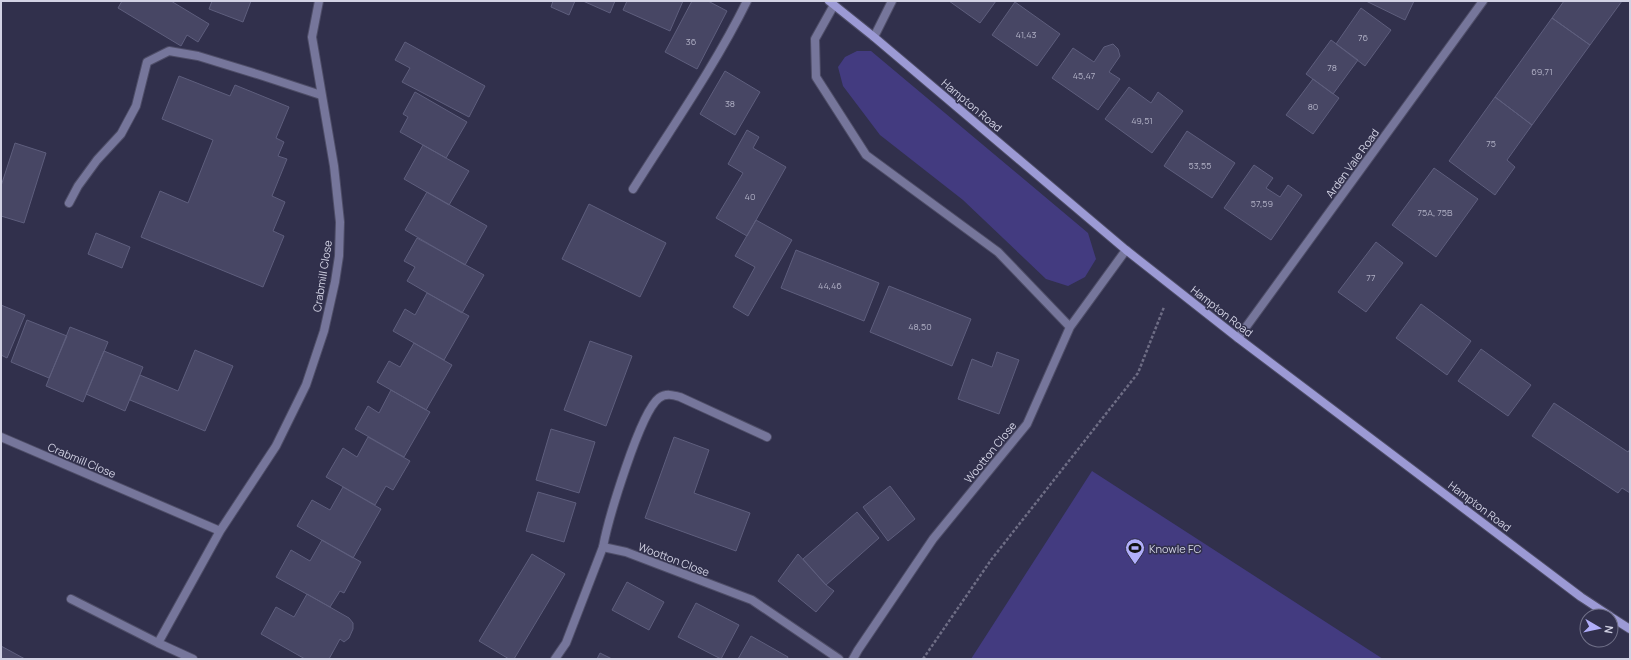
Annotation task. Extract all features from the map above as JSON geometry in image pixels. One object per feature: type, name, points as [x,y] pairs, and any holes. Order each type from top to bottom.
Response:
[{"type":"street","name":"Crabmill Close","points":[[158,643],[220,531],[276,446],[306,385],[324,331],[339,256],[340,222],[334,166],[312,37],[319,1]]},
{"type":"street","points":[[634,189],[737,22],[747,1]]},
{"type":"street","points":[[874,37],[892,1]]},
{"type":"street","name":"Arden Vale Road","points":[[1238,338],[1483,1]]},
{"type":"street","name":"Hampton Road","points":[[1070,327],[998,252],[866,155],[816,77],[815,39],[831,3],[874,37],[1126,250],[1238,338],[1581,597],[1598,608]]},
{"type":"street","points":[[69,204],[78,186],[93,165],[121,134],[136,106],[147,62],[169,51],[212,60],[321,95]]},
{"type":"street","name":"Wootton Close","points":[[853,659],[933,539],[1027,424],[1070,327],[1126,250]]},
{"type":"street","points":[[555,659],[566,643],[603,547],[613,509],[642,422],[652,404],[664,395],[680,397],[767,437]]},
{"type":"street","name":"Crabmill Close","points":[[1,437],[220,531]]},
{"type":"street","name":"Wootton Close","points":[[603,547],[626,552],[752,600],[839,659]]},
{"type":"street","points":[[71,599],[193,659]]},
{"type":"street","name":"Hampton Road","points":[[1619,622],[1630,630]]},
{"type":"path","points":[[923,659],[991,560],[1138,373],[1172,286]]},
{"type":"shaded area","points":[[857,51],[871,51],[1088,233],[1096,259],[1085,277],[1068,286],[1046,279],[963,200],[880,135],[843,86],[838,67],[845,57]]},
{"type":"shaded area","name":"Knowle FC","points":[[1092,471],[1383,659],[971,659]]},
{"type":"building","points":[[122,1],[171,1],[209,24],[198,42],[187,35],[181,46],[118,8]]},
{"type":"building","points":[[212,1],[251,1],[243,22],[209,9]]},
{"type":"building","points":[[553,1],[575,1],[569,15],[551,7]]},
{"type":"building","points":[[583,1],[615,1],[610,13]]},
{"type":"building","points":[[627,1],[683,1],[670,31],[623,10]]},
{"type":"building","points":[[692,1],[708,1],[727,11],[697,69],[665,52]]},
{"type":"building","points":[[949,1],[996,1],[980,23]]},
{"type":"building","points":[[1366,1],[1414,1],[1405,20]]},
{"type":"building","points":[[1564,1],[1622,1],[1590,45],[1552,18]]},
{"type":"building","points":[[1015,2],[1060,34],[1037,66],[992,35]]},
{"type":"building","points":[[1361,8],[1391,30],[1365,66],[1336,44]]},
{"type":"building","points":[[1552,18],[1590,45],[1532,125],[1495,97]]},
{"type":"building","points":[[1331,40],[1358,60],[1333,94],[1306,74]]},
{"type":"building","points":[[405,42],[485,86],[469,117],[402,82],[410,68],[395,60]]},
{"type":"building","points":[[1113,44],[1118,49],[1120,56],[1109,72],[1120,79],[1098,110],[1052,78],[1073,48],[1094,62],[1104,47]]},
{"type":"building","points":[[725,71],[760,92],[735,135],[700,114]]},
{"type":"building","points":[[179,76],[230,96],[235,85],[289,107],[276,138],[284,142],[278,156],[287,159],[272,196],[285,202],[273,231],[284,236],[263,287],[141,237],[160,191],[188,203],[213,140],[162,119]]},
{"type":"building","points":[[1313,79],[1339,98],[1313,134],[1286,115]]},
{"type":"building","points":[[1129,87],[1151,103],[1158,92],[1183,111],[1152,153],[1105,119]]},
{"type":"building","points":[[415,92],[467,122],[446,158],[400,132],[408,117],[403,114]]},
{"type":"building","points":[[1495,97],[1532,125],[1507,160],[1515,167],[1495,195],[1449,161]]},
{"type":"building","points":[[747,130],[759,137],[753,148],[786,167],[747,236],[716,218],[743,173],[728,164]]},
{"type":"building","points":[[1187,131],[1235,163],[1212,198],[1164,166]]},
{"type":"building","points":[[15,143],[46,153],[24,223],[1,216],[1,186]]},
{"type":"building","points":[[423,145],[469,171],[449,205],[404,179]]},
{"type":"building","points":[[1254,165],[1273,178],[1266,188],[1280,197],[1288,185],[1302,195],[1271,240],[1224,208]]},
{"type":"building","points":[[1434,168],[1478,199],[1436,257],[1392,225]]},
{"type":"building","points":[[427,192],[487,226],[465,265],[405,230]]},
{"type":"building","points":[[589,204],[666,243],[640,297],[562,259]]},
{"type":"building","points":[[756,220],[792,240],[748,316],[733,307],[755,267],[735,256]]},
{"type":"building","points":[[96,233],[130,247],[122,268],[88,254]]},
{"type":"building","points":[[417,238],[484,275],[462,313],[407,281],[415,267],[404,261]]},
{"type":"building","points":[[1376,242],[1403,263],[1366,312],[1338,292]]},
{"type":"building","points":[[796,250],[879,283],[864,321],[781,288]]},
{"type":"building","points":[[889,286],[971,319],[952,366],[870,332]]},
{"type":"building","points":[[427,293],[469,316],[444,360],[393,331],[405,309],[415,315]]},
{"type":"building","points":[[1421,304],[1471,341],[1447,375],[1396,338]]},
{"type":"building","points":[[1,305],[25,315],[7,358],[1,355]]},
{"type":"building","points":[[27,320],[67,336],[49,378],[11,362]]},
{"type":"building","points":[[70,327],[108,342],[83,402],[46,386]]},
{"type":"building","points":[[590,341],[632,356],[606,426],[564,410]]},
{"type":"building","points":[[414,343],[452,365],[426,410],[377,382],[389,361],[400,367]]},
{"type":"building","points":[[1481,349],[1531,385],[1508,416],[1458,381]]},
{"type":"building","points":[[195,350],[233,366],[205,431],[130,400],[140,375],[178,391]]},
{"type":"building","points":[[104,351],[143,367],[125,411],[86,394]]},
{"type":"building","points":[[997,352],[1019,360],[999,414],[958,399],[972,359],[992,367]]},
{"type":"building","points":[[391,390],[430,412],[404,457],[355,429],[368,406],[379,413]]},
{"type":"building","points":[[1554,403],[1628,452],[1630,449],[1630,493],[1622,488],[1618,493],[1532,436]]},
{"type":"building","points":[[551,429],[595,442],[579,493],[536,480]]},
{"type":"building","points":[[368,437],[410,461],[393,490],[386,486],[375,505],[326,477],[343,448],[357,457]]},
{"type":"building","points":[[674,437],[709,450],[694,493],[750,513],[736,551],[645,518]]},
{"type":"building","points":[[890,486],[915,519],[888,541],[863,507]]},
{"type":"building","points":[[343,487],[381,509],[353,558],[297,526],[312,500],[330,510]]},
{"type":"building","points":[[538,492],[576,503],[564,542],[526,531]]},
{"type":"building","points":[[857,512],[879,538],[826,585],[803,559]]},
{"type":"building","points":[[322,540],[361,562],[344,593],[340,591],[330,607],[276,577],[291,550],[310,561]]},
{"type":"building","points":[[532,554],[565,574],[514,659],[509,659],[479,641]]},
{"type":"building","points":[[798,554],[826,585],[834,591],[816,612],[778,581]]},
{"type":"building","points":[[627,582],[664,602],[649,630],[612,610]]},
{"type":"building","points":[[307,594],[349,618],[353,623],[353,629],[349,638],[344,642],[340,639],[329,659],[305,659],[261,634],[276,607],[294,617]]},
{"type":"building","points":[[696,603],[739,625],[721,659],[678,637]]},
{"type":"building","points":[[751,636],[788,657],[787,659],[738,659]]},
{"type":"building","points":[[1,646],[25,659],[1,659]]},
{"type":"building","points":[[600,653],[612,659],[597,659]]},
{"type":"place","name":"Knowle FC","points":[[1135,565]]}]
